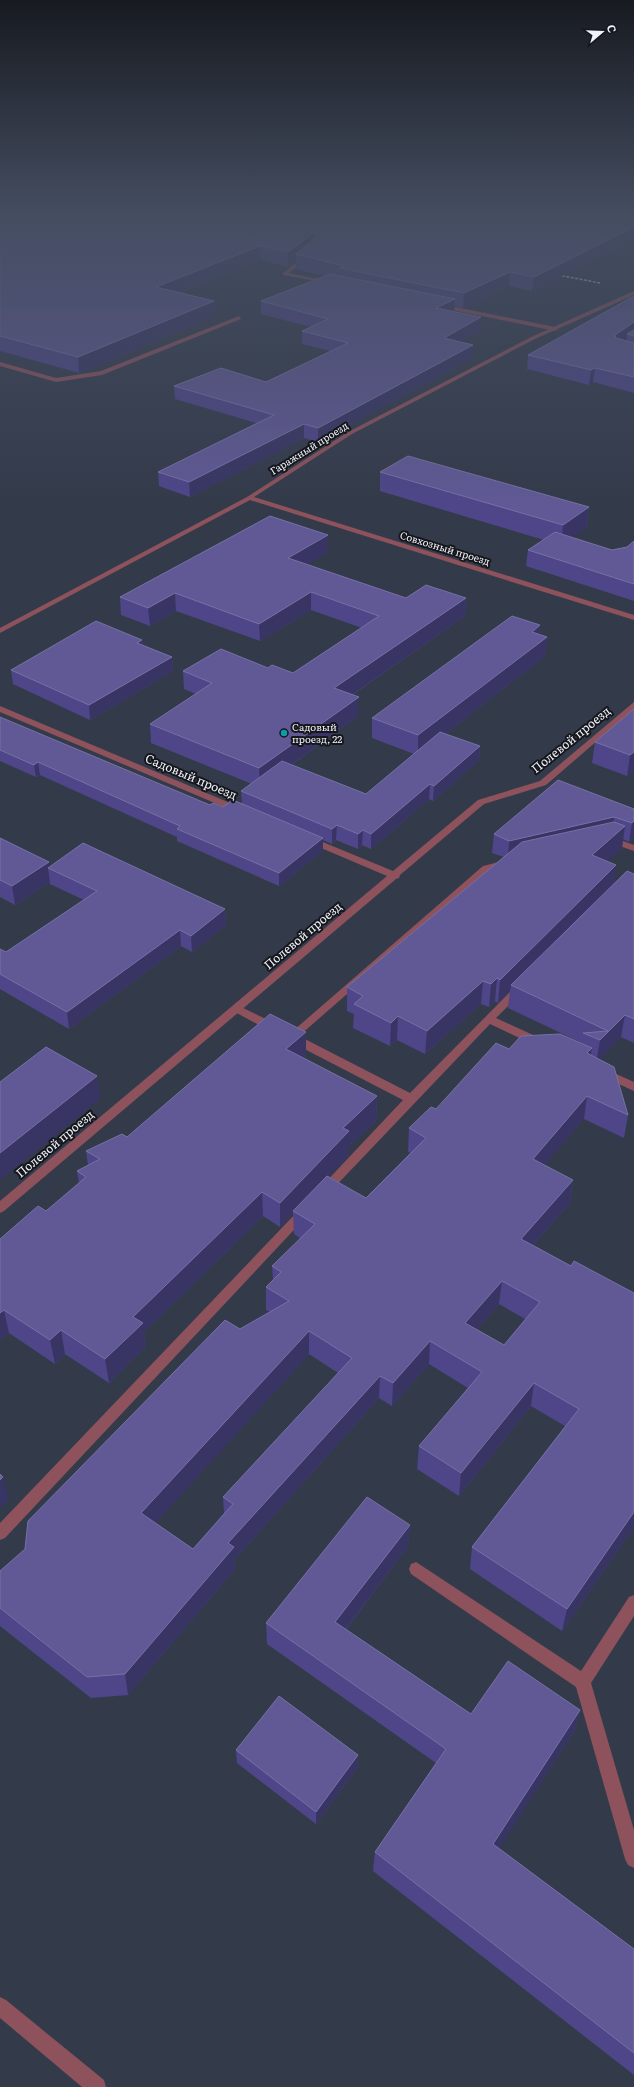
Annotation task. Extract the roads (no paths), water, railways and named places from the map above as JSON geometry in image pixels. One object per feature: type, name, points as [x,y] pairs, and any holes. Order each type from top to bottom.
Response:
[{"type":"street","points":[[462,310],[555,330]]},
{"type":"street","name":"Гаражный проезд","points":[[0,631],[250,498],[350,433],[533,338],[555,330],[597,310]]},
{"type":"street","points":[[0,364],[56,380],[102,373],[239,318]]},
{"type":"street","name":"Совхозный проезд","points":[[250,498],[634,618]]},
{"type":"street","name":"Полевой проезд","points":[[0,1208],[396,876],[481,802],[543,783],[634,705]]},
{"type":"street","name":"Садовый проезд","points":[[0,709],[249,814]]},
{"type":"street","points":[[300,836],[396,876]]},
{"type":"street","points":[[597,843],[612,840],[634,848]]},
{"type":"street","points":[[291,1037],[486,868],[516,861]]},
{"type":"street","points":[[0,1533],[411,1099],[528,980]]},
{"type":"street","points":[[237,1009],[411,1099]]},
{"type":"street","points":[[489,1020],[547,1046]]},
{"type":"street","points":[[598,1070],[634,1087]]},
{"type":"street","points":[[416,1569],[583,1682],[634,1859]]},
{"type":"street","points":[[583,1682],[634,1602]]},
{"type":"street","points":[[0,2006],[97,2087]]},
{"type":"place","name":"Садовый проезд, 22","points":[[284,733]]}]
